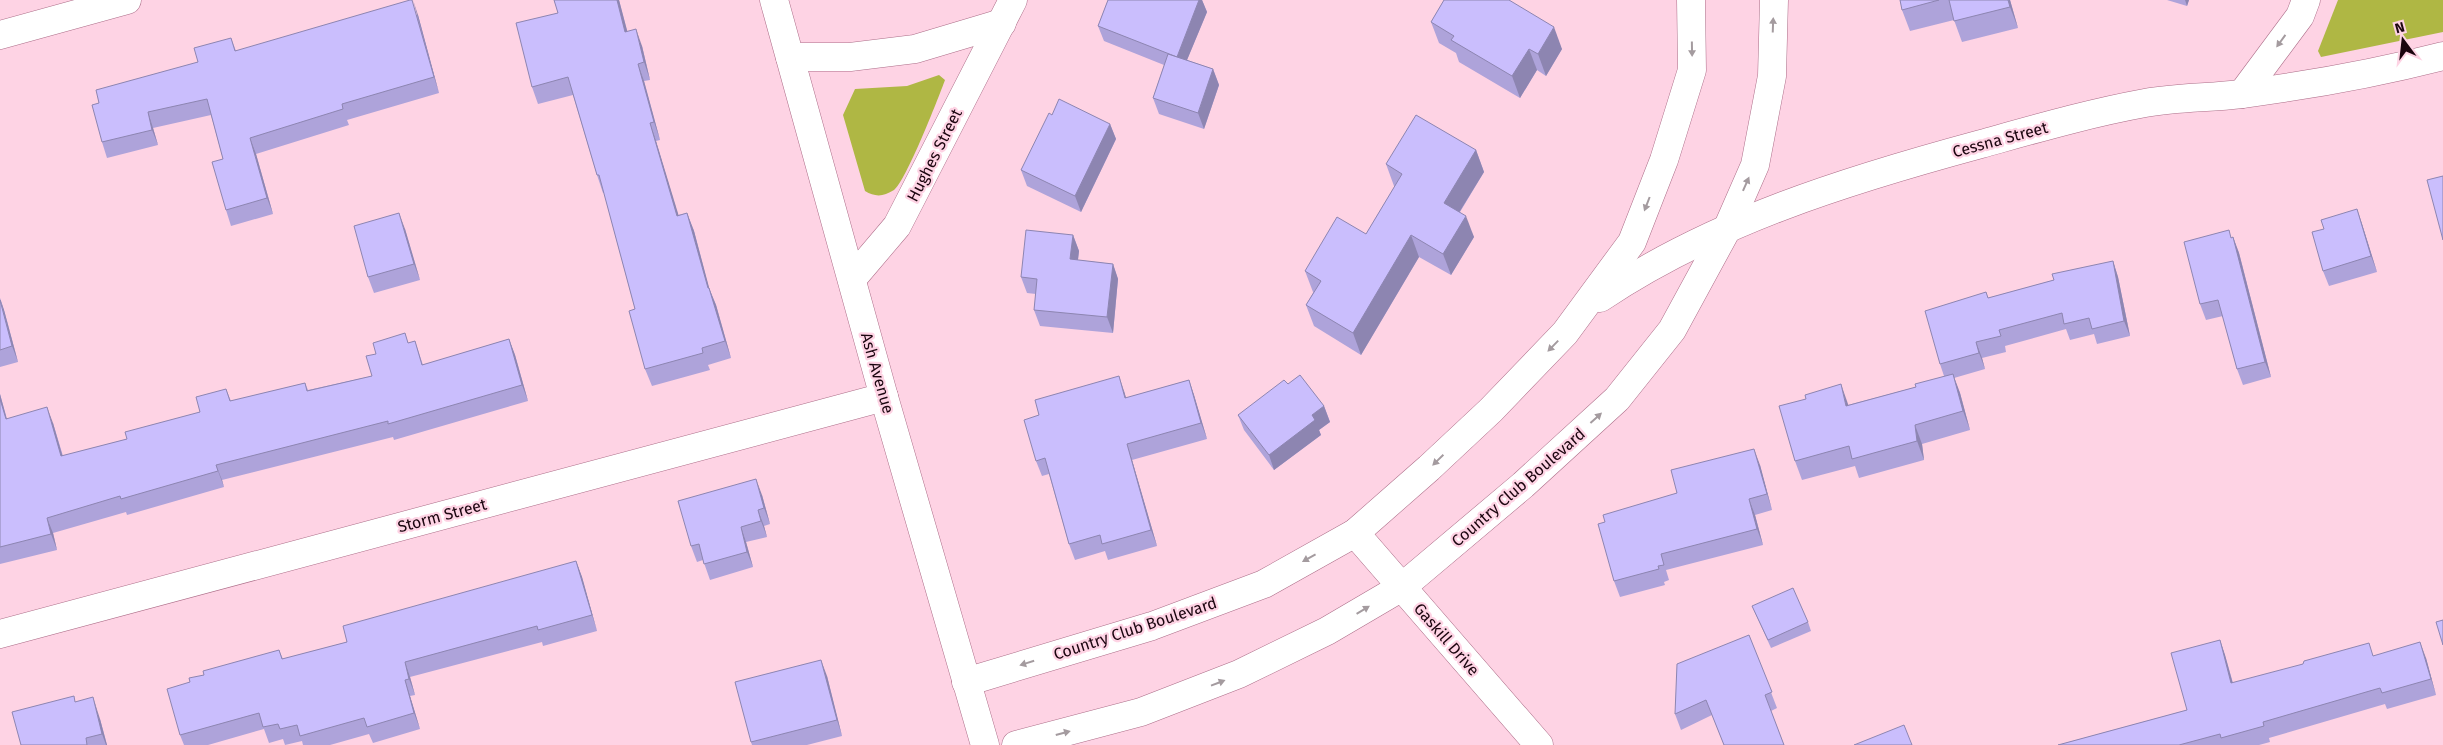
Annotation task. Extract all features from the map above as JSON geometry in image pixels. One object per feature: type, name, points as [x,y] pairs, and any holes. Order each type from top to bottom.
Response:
[{"type":"street","points":[[0,35],[127,0]]},
{"type":"street","name":"Ash Avenue","points":[[774,0],[884,397],[984,745]]},
{"type":"street","name":"Country Club Boulevard","points":[[966,682],[1152,626],[1264,584],[1356,533],[1429,468],[1490,410],[1565,333],[1632,242],[1664,160],[1692,70],[1690,0]]},
{"type":"street","name":"Country Club Boulevard","points":[[1016,745],[1141,712],[1239,674],[1327,631],[1402,587],[1523,485],[1617,400],[1672,330],[1727,229],[1755,165],[1772,76],[1774,0]]},
{"type":"street","points":[[2242,94],[2300,16],[2306,0]]},
{"type":"street","name":"Hughes Street","points":[[790,57],[850,57],[915,49],[1007,11]]},
{"type":"street","name":"Hughes Street","points":[[852,278],[897,226],[1007,11]]},
{"type":"street","name":"Cessna Street","points":[[1584,308],[1641,270],[1727,229],[1840,184],[2042,128],[2147,102],[2242,94],[2391,69],[2443,56]]},
{"type":"street","name":"Storm Street","points":[[0,634],[884,397]]},
{"type":"street","name":"Gaskill Drive","points":[[1356,533],[1539,745]]},
{"type":"green space","points":[[2338,0],[2443,0],[2443,32],[2321,57],[2318,51]]},
{"type":"green space","points":[[939,75],[945,80],[921,139],[899,183],[894,190],[883,195],[876,195],[865,191],[843,115],[855,89],[907,86]]},
{"type":"building","points":[[412,0],[434,77],[342,104],[343,109],[250,138],[267,198],[226,210],[212,162],[223,159],[207,99],[148,112],[152,130],[102,142],[92,105],[99,103],[96,90],[198,62],[194,48],[231,38],[235,51]]},
{"type":"building","points":[[554,0],[617,0],[625,32],[636,29],[644,62],[638,64],[654,122],[650,123],[677,216],[687,213],[725,341],[702,348],[703,353],[645,369],[629,311],[635,309],[599,175],[597,175],[568,77],[532,87],[516,23],[558,13]]},
{"type":"building","points":[[1108,0],[1199,0],[1177,57],[1098,26]]},
{"type":"building","points":[[1444,0],[1509,0],[1554,27],[1538,54],[1529,49],[1512,76],[1451,40],[1454,36],[1431,22]]},
{"type":"building","points":[[1900,0],[1939,0],[1902,10]]},
{"type":"building","points":[[1949,0],[2008,0],[2010,7],[1954,21]]},
{"type":"building","points":[[1168,54],[1213,69],[1198,113],[1153,98]]},
{"type":"building","points":[[1059,99],[1110,124],[1075,196],[1021,170],[1049,113],[1052,115]]},
{"type":"building","points":[[1416,115],[1476,150],[1444,203],[1466,216],[1443,254],[1411,235],[1353,333],[1306,305],[1321,281],[1305,271],[1337,217],[1366,234],[1402,174],[1386,164]]},
{"type":"building","points":[[2443,176],[2443,240],[2427,180]]},
{"type":"building","points":[[2357,209],[2371,256],[2323,271],[2312,232],[2324,229],[2321,220]]},
{"type":"building","points":[[399,213],[414,264],[368,277],[354,226]]},
{"type":"building","points":[[1026,230],[1073,235],[1070,259],[1113,264],[1107,317],[1034,310],[1037,279],[1021,277]]},
{"type":"building","points":[[2229,230],[2231,238],[2233,237],[2265,362],[2237,369],[2218,300],[2200,304],[2184,242]]},
{"type":"building","points":[[2113,261],[2124,321],[2092,329],[2089,318],[2064,324],[2062,313],[1999,330],[2001,336],[1976,342],[1979,353],[1940,364],[1925,311],[1986,292],[1988,298],[2054,280],[2052,274]]},
{"type":"building","points":[[0,300],[12,346],[0,350]]},
{"type":"building","points":[[405,333],[408,343],[415,341],[422,365],[509,339],[522,385],[388,424],[388,421],[216,465],[218,471],[121,499],[120,496],[47,518],[51,534],[0,547],[0,399],[6,419],[47,407],[61,456],[127,439],[125,432],[200,412],[196,397],[226,389],[230,401],[305,383],[307,391],[372,376],[366,356],[376,354],[373,343]]},
{"type":"building","points":[[1953,374],[1963,411],[1915,425],[1917,441],[1852,459],[1849,446],[1795,461],[1779,406],[1806,399],[1805,395],[1841,384],[1846,406],[1916,387],[1915,384]]},
{"type":"building","points":[[1300,375],[1324,406],[1312,415],[1315,420],[1269,455],[1238,415],[1284,380],[1288,384]]},
{"type":"building","points":[[1119,376],[1125,398],[1189,380],[1201,423],[1127,444],[1151,530],[1102,544],[1100,535],[1069,544],[1045,458],[1036,461],[1024,420],[1039,415],[1035,400]]},
{"type":"building","points":[[1754,449],[1767,494],[1749,499],[1757,529],[1661,554],[1664,565],[1658,566],[1659,569],[1614,581],[1598,524],[1605,522],[1603,515],[1677,493],[1671,470]]},
{"type":"building","points":[[756,479],[764,508],[758,510],[761,521],[741,527],[747,552],[704,564],[699,544],[691,546],[678,501]]},
{"type":"building","points":[[576,561],[592,615],[538,630],[537,626],[405,662],[409,679],[405,680],[414,713],[367,727],[364,718],[300,736],[297,725],[280,729],[278,724],[263,727],[259,713],[180,735],[167,689],[190,682],[189,678],[204,675],[203,671],[279,650],[282,659],[347,642],[343,626]]},
{"type":"building","points":[[1793,588],[1808,622],[1768,640],[1752,606]]},
{"type":"building","points":[[2443,620],[2443,645],[2436,622]]},
{"type":"building","points":[[1749,635],[1772,692],[1765,695],[1784,745],[1724,745],[1706,700],[1675,714],[1677,664]]},
{"type":"building","points":[[2220,640],[2231,683],[2303,664],[2304,661],[2369,643],[2373,656],[2420,642],[2431,679],[2382,693],[2380,688],[2263,722],[2264,726],[2221,738],[2220,734],[2179,745],[2058,745],[2187,710],[2171,653]]},
{"type":"building","points":[[821,660],[837,720],[751,742],[735,682]]},
{"type":"building","points":[[74,696],[75,702],[93,697],[102,734],[86,738],[87,745],[21,745],[12,712]]},
{"type":"building","points":[[1904,725],[1912,745],[1854,745]]}]
